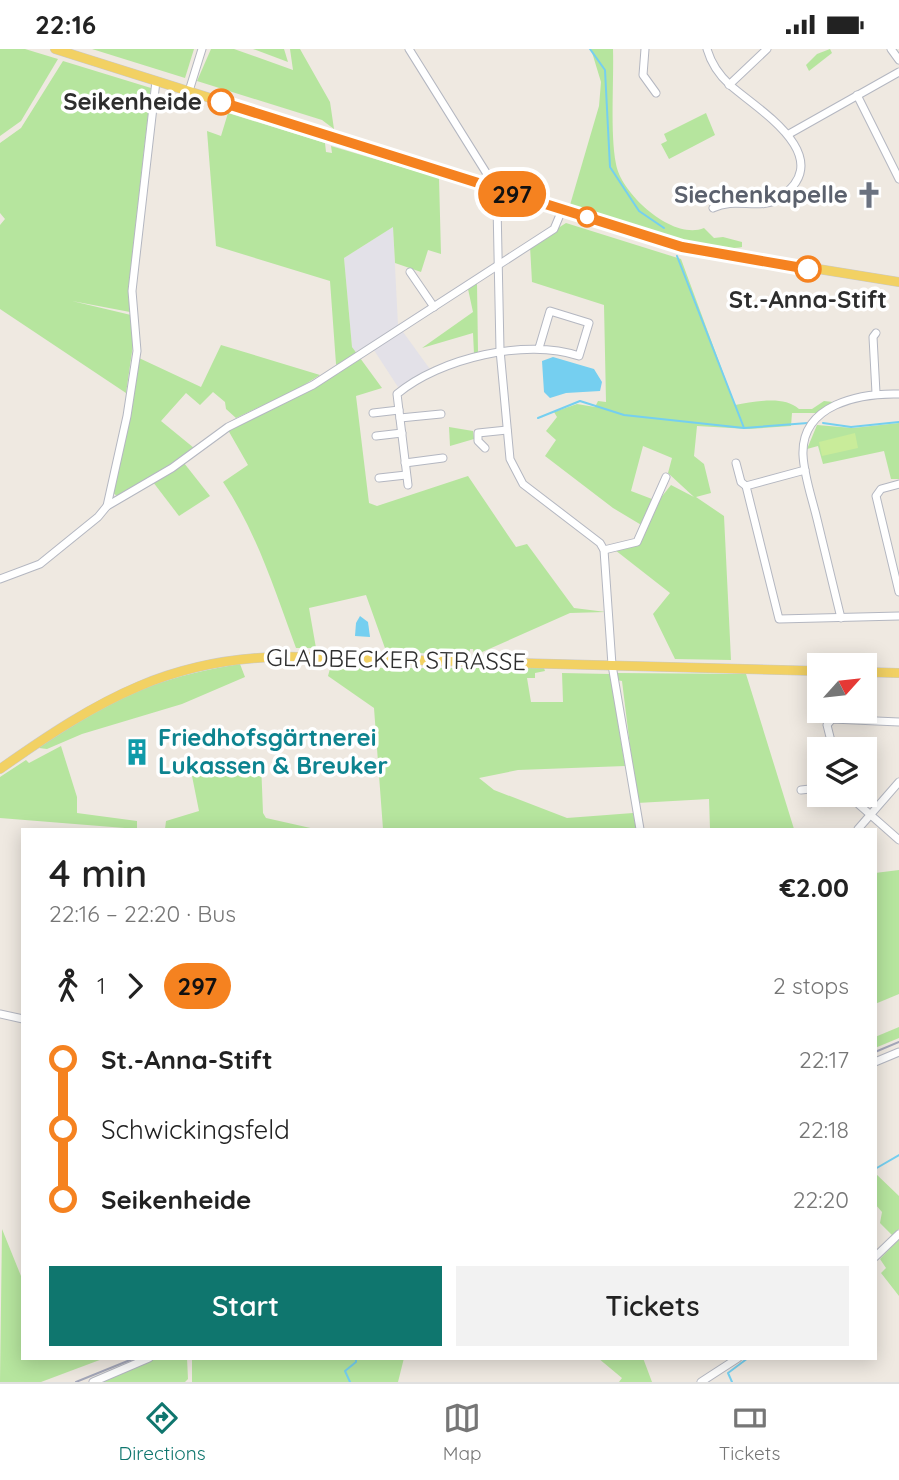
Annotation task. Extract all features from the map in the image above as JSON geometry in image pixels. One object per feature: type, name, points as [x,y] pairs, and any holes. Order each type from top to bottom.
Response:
[{"type":"main road","points":[[55,49],[682,247],[899,282]]},
{"type":"main road","name":"GLADBECKER STRASSE","points":[[0,769],[65,723],[124,690],[197,666],[230,661],[278,656],[807,671]]},
{"type":"main road","points":[[877,672],[899,673]]},
{"type":"street","points":[[189,91],[202,49]]},
{"type":"street","points":[[409,49],[487,174],[488,186]]},
{"type":"street","points":[[645,49],[643,75],[656,93]]},
{"type":"street","points":[[707,49],[713,64],[729,85],[775,119],[789,134],[797,151],[799,166],[796,180],[787,192],[771,203],[735,201],[713,208]]},
{"type":"street","points":[[729,85],[767,49]]},
{"type":"street","points":[[891,49],[899,60]]},
{"type":"street","points":[[789,134],[899,72]]},
{"type":"street","points":[[107,506],[127,416],[137,351],[132,291],[156,81]]},
{"type":"street","points":[[857,95],[899,179]]},
{"type":"street","points":[[497,205],[500,349],[510,459],[523,484],[600,543],[604,550],[612,665],[640,828]]},
{"type":"street","points":[[0,579],[40,564],[98,517],[107,506],[172,468],[228,427],[313,385],[554,229],[562,210]]},
{"type":"street","points":[[410,272],[434,307]]},
{"type":"street","points":[[408,485],[397,394],[450,367],[500,349],[555,348],[579,356],[589,323],[550,311],[539,348]]},
{"type":"street","points":[[876,333],[873,337],[876,393]]},
{"type":"street","points":[[841,618],[805,470],[806,436],[820,415],[849,398],[876,393],[899,394]]},
{"type":"street","points":[[373,413],[442,414]]},
{"type":"street","points":[[485,448],[478,441],[478,433],[507,430]]},
{"type":"street","points":[[376,436],[402,433]]},
{"type":"street","points":[[405,463],[443,458]]},
{"type":"street","points":[[736,463],[741,482],[746,486],[774,611],[779,619],[899,615]]},
{"type":"street","points":[[746,486],[805,470]]},
{"type":"street","points":[[379,478],[407,475]]},
{"type":"street","points":[[604,550],[637,541],[666,477]]},
{"type":"street","points":[[899,484],[881,489],[876,496],[899,592]]},
{"type":"street","points":[[830,737],[827,725],[832,719],[899,722]]},
{"type":"street","points":[[859,828],[899,782]]},
{"type":"street","points":[[801,790],[807,789]]},
{"type":"street","points":[[861,807],[899,840]]},
{"type":"street","points":[[0,1014],[21,1019]]},
{"type":"street","points":[[877,1061],[899,1052]]},
{"type":"street","points":[[877,1255],[899,1234]]},
{"type":"street","points":[[93,1382],[144,1360]]},
{"type":"street","points":[[701,1382],[735,1360]]},
{"type":"shaded area","points":[[393,227],[398,325],[432,372],[398,387],[370,344],[355,352],[352,347],[344,258]]},
{"type":"green space","points":[[0,49],[25,49],[58,59],[21,121],[0,136]]},
{"type":"green space","points":[[92,49],[194,49],[185,78]]},
{"type":"green space","points":[[211,49],[234,49],[293,70],[290,49],[300,49],[330,102],[334,129],[322,120],[197,81]]},
{"type":"green space","points":[[253,49],[284,49],[288,62]]},
{"type":"green space","points":[[591,49],[613,49],[614,152],[620,176],[627,188],[650,212],[664,221],[678,228],[704,228],[714,238],[723,237],[742,242],[742,247],[707,246],[682,241],[630,227],[570,205],[599,106],[601,82]]},
{"type":"green space","points":[[830,49],[832,53],[809,71],[806,65],[817,54]]},
{"type":"green space","points":[[63,61],[151,88],[128,292],[130,312],[72,301],[131,315],[133,345],[126,393],[0,309],[0,225],[5,219],[0,213],[0,143],[21,128]]},
{"type":"green space","points":[[228,113],[325,143],[326,152],[332,153],[331,146],[439,178],[441,254],[428,250],[421,272],[395,263],[393,227],[344,258],[352,347],[382,388],[356,396],[369,503],[377,506],[468,476],[516,547],[527,544],[574,608],[606,612],[570,613],[480,653],[474,654],[473,649],[470,649],[469,656],[386,651],[366,595],[309,608],[316,648],[296,648],[256,542],[223,482],[248,465],[228,430],[309,391],[340,372],[336,364],[330,281],[216,246],[207,131],[221,136]]},
{"type":"green space","points":[[706,113],[715,135],[669,159],[661,144],[667,141],[664,134]]},
{"type":"green space","points":[[566,223],[681,259],[735,405],[777,401],[799,409],[812,409],[824,401],[833,402],[816,413],[792,413],[791,426],[748,429],[697,426],[694,456],[704,464],[711,493],[696,497],[724,516],[731,660],[675,659],[653,614],[670,593],[615,550],[642,540],[659,500],[671,485],[694,497],[668,473],[672,458],[643,446],[631,491],[652,499],[643,526],[613,508],[545,456],[556,440],[546,431],[557,417],[554,412],[577,404],[595,407],[598,401],[606,402],[604,305],[532,282],[530,246]]},
{"type":"green space","points":[[477,283],[478,352],[474,354],[473,333],[422,348],[473,312],[468,289]]},
{"type":"green space","points":[[221,345],[320,375],[236,418],[226,409],[225,402],[213,392],[200,405],[186,393],[161,421],[194,448],[171,465],[117,496],[112,492],[139,358],[201,387]]},
{"type":"green space","points":[[899,423],[899,479],[891,479],[884,451],[823,464],[818,446],[807,449],[817,425],[853,428]]},
{"type":"green space","points":[[449,427],[473,431],[474,439],[450,446]]},
{"type":"green space","points":[[855,433],[858,448],[822,456],[819,442]]},
{"type":"green space","points":[[184,463],[210,496],[179,516],[153,482]]},
{"type":"green space","points":[[240,664],[245,677],[182,704],[82,734],[47,749],[39,748],[80,719],[123,696],[192,673]]},
{"type":"green space","points":[[331,665],[342,668],[544,668],[545,671],[535,673],[535,678],[527,678],[531,702],[563,702],[562,673],[610,674],[625,766],[518,770],[479,778],[494,790],[567,818],[633,813],[636,828],[383,828],[374,708],[328,676]]},
{"type":"green space","points":[[616,673],[746,674],[794,828],[710,828],[709,799],[637,803],[622,681],[616,680]]},
{"type":"green space","points":[[61,746],[77,797],[77,813],[137,821],[137,828],[0,818],[0,777],[26,760],[29,763]]},
{"type":"green space","points":[[261,762],[263,813],[266,818],[311,828],[165,828],[166,821],[199,811],[191,771]]},
{"type":"green space","points":[[899,870],[899,994],[877,1003],[877,873]]},
{"type":"green space","points":[[899,1027],[899,1038],[877,1047],[877,1036]]},
{"type":"green space","points":[[877,1175],[899,1196],[899,1229],[892,1235],[880,1223],[882,1212],[877,1206]]},
{"type":"green space","points":[[2,1229],[21,1276],[21,1360],[100,1360],[41,1382],[0,1382]]},
{"type":"green space","points":[[899,1239],[899,1296],[881,1273],[886,1268],[880,1259]]},
{"type":"green space","points":[[148,1360],[187,1360],[188,1379],[185,1382],[98,1382]]},
{"type":"green space","points":[[192,1360],[404,1360],[398,1382],[192,1382]]},
{"type":"green space","points":[[600,1360],[644,1360],[652,1382],[619,1382],[622,1378]]},
{"type":"water","points":[[553,357],[594,369],[602,382],[600,391],[566,393],[550,398],[544,392],[542,361]]},
{"type":"water","points":[[360,616],[368,622],[370,637],[355,636],[356,623]]},
{"type":"waterway","points":[[590,49],[605,70],[610,167],[639,211],[664,228]]},
{"type":"waterway","points":[[677,256],[744,428],[808,423]]},
{"type":"waterway","points":[[538,418],[580,401],[624,415],[744,428]]},
{"type":"waterway","points":[[823,423],[851,427],[899,422]]},
{"type":"waterway","points":[[877,1168],[899,1155]]},
{"type":"waterway","points":[[350,1382],[345,1371],[356,1360]]},
{"type":"waterway","points":[[732,1382],[728,1373],[745,1360]]},
{"type":"railway","points":[[877,1051],[899,1042]]},
{"type":"railway","points":[[76,1382],[130,1360]]},
{"type":"bus line","name":"297","points":[[221,102],[682,247],[808,269]]},
{"type":"place","name":"Seikenheide","points":[[221,102]]},
{"type":"place","name":"Siechenkapelle","points":[[869,195]]},
{"type":"place","name":"St.-Anna-Stift","points":[[808,269]]},
{"type":"place","name":"Friedhofsgärtnerei Lukassen & Breuker","points":[[137,752]]}]
